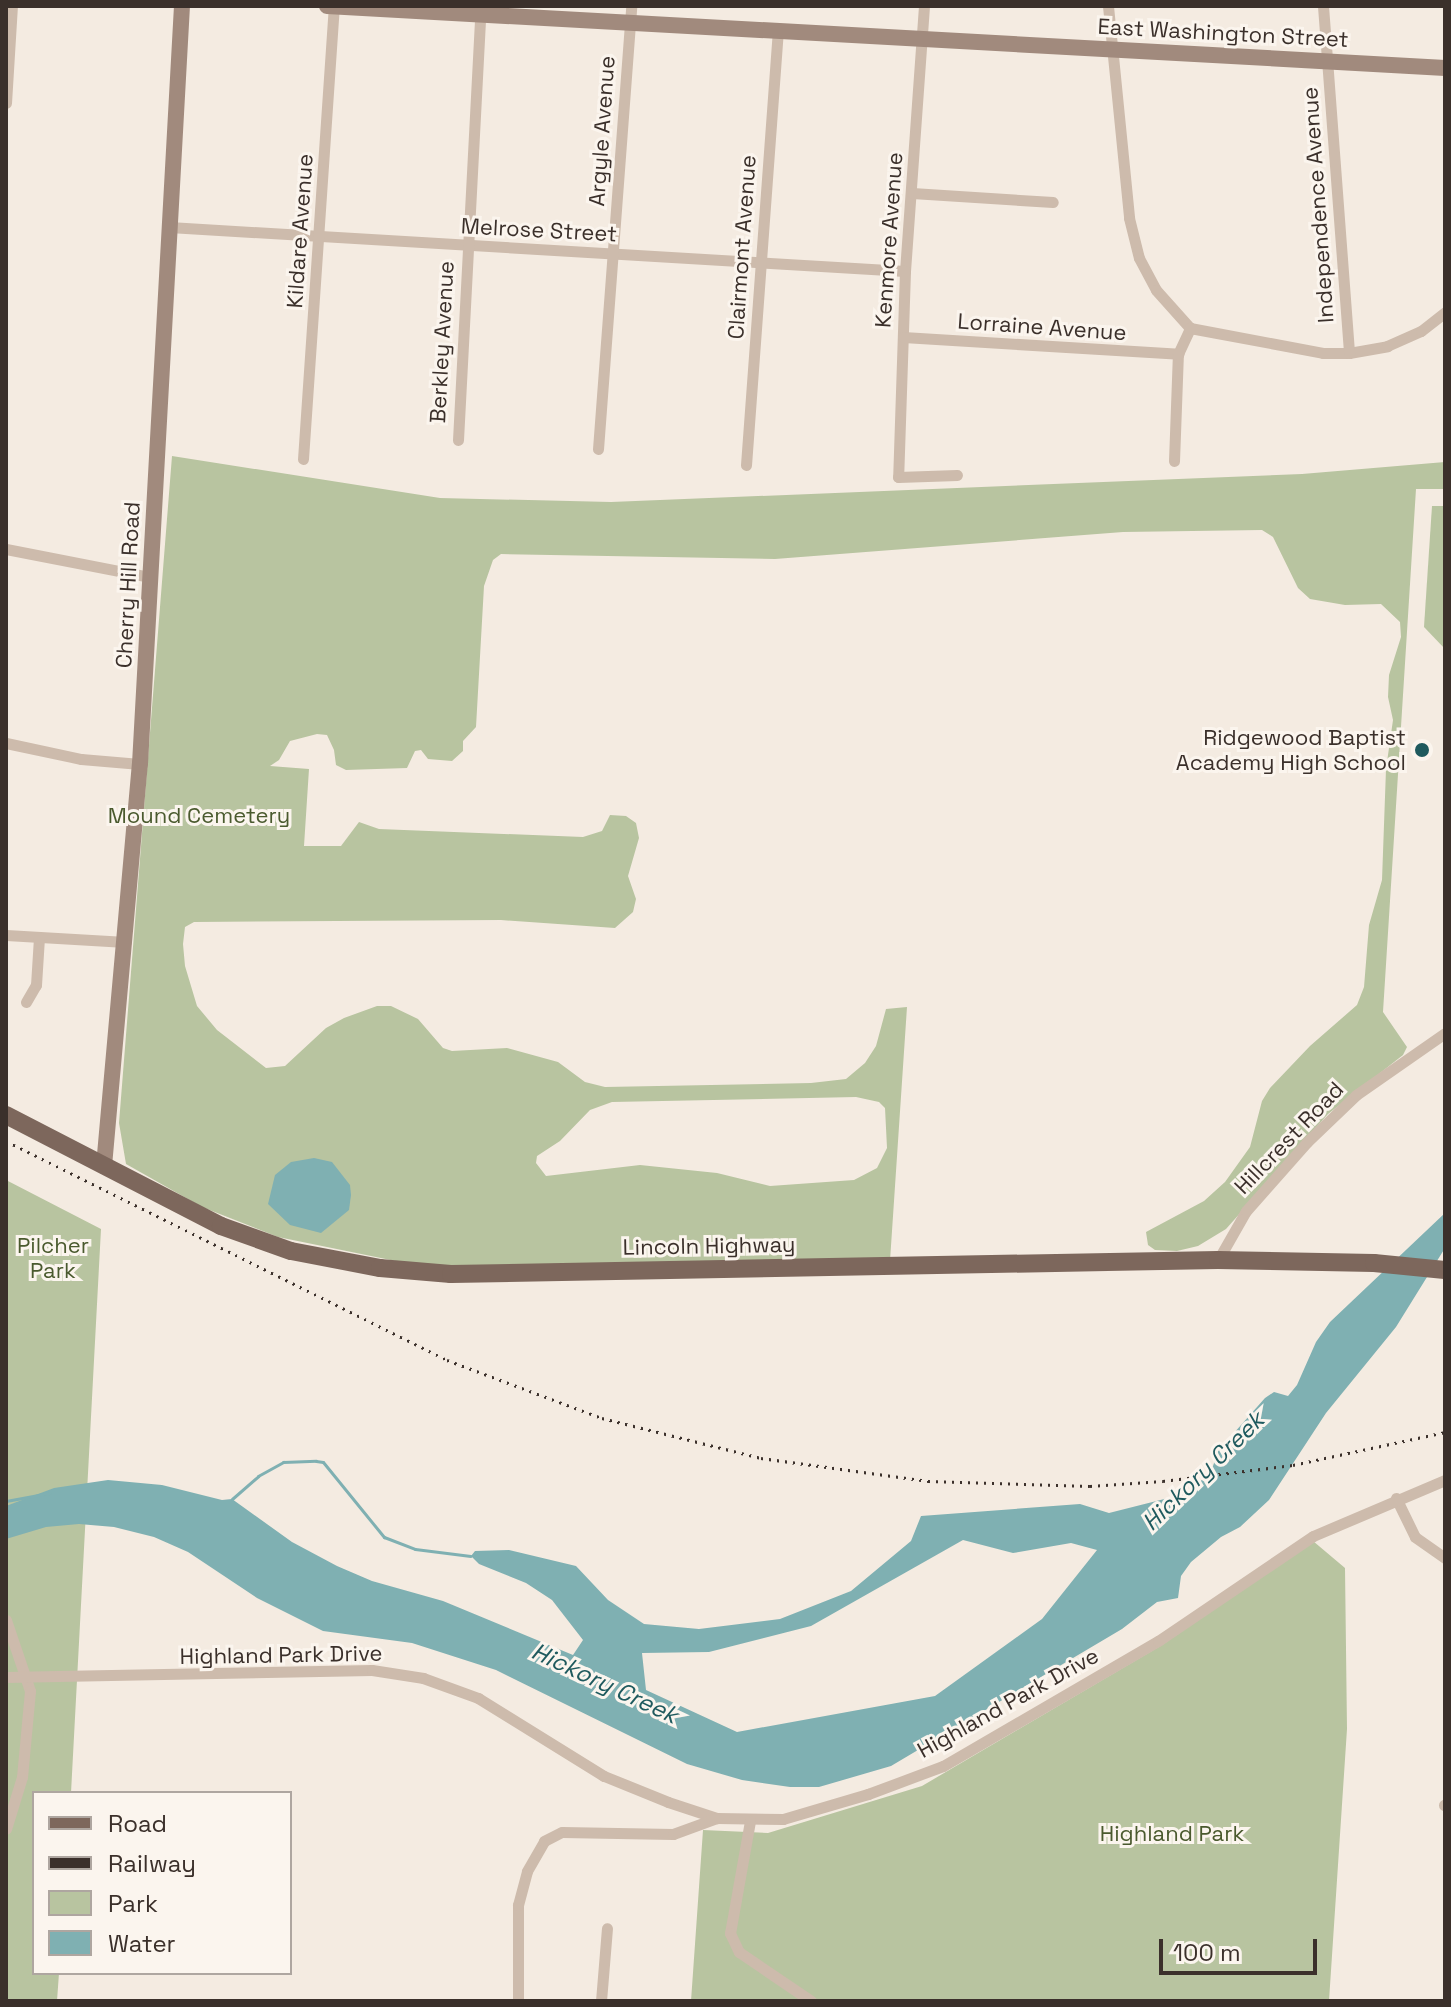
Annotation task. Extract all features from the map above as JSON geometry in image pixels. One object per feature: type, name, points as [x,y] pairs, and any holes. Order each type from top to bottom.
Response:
[{"type":"main road","name":"Lincoln Highway","points":[[6,1115],[221,1226],[291,1251],[380,1268],[451,1274],[1218,1260],[1353,1262],[1443,1270]]},
{"type":"street","points":[[6,103],[12,6]]},
{"type":"street","name":"Cherry Hill Road","points":[[104,1166],[140,764],[182,6]]},
{"type":"street","name":"East Washington Street","points":[[327,6],[630,14],[778,31],[1445,68]]},
{"type":"street","name":"Kildare Avenue","points":[[303,459],[334,6]]},
{"type":"street","name":"Kenmore Avenue","points":[[924,6],[905,271],[898,477],[957,475]]},
{"type":"street","points":[[1108,6],[1124,187],[1139,258],[1156,290],[1190,328],[1323,353],[1349,353],[1387,346],[1421,331],[1445,312]]},
{"type":"street","name":"Independence Avenue","points":[[1323,6],[1349,353]]},
{"type":"street","name":"Berkley Avenue","points":[[458,440],[481,10]]},
{"type":"street","name":"Argyle Avenue","points":[[598,449],[630,14]]},
{"type":"street","name":"Clairmont Avenue","points":[[746,465],[778,31]]},
{"type":"street","points":[[912,193],[1053,202]]},
{"type":"street","name":"Melrose Street","points":[[169,227],[905,271]]},
{"type":"street","points":[[1174,461],[1178,354],[1190,328]]},
{"type":"street","name":"Lorraine Avenue","points":[[903,337],[1178,354]]},
{"type":"street","points":[[6,549],[150,577]]},
{"type":"street","points":[[6,743],[81,759],[140,764]]},
{"type":"street","points":[[6,935],[126,942]]},
{"type":"street","points":[[26,1002],[36,985],[39,937]]},
{"type":"street","name":"Hillcrest Road","points":[[1218,1260],[1246,1211],[1307,1142],[1356,1095],[1445,1033]]},
{"type":"street","name":"Highland Park Drive","points":[[6,1677],[372,1670],[423,1678],[478,1698],[604,1776],[717,1818],[750,1821],[797,1815],[868,1794],[943,1766],[1158,1641],[1313,1536],[1396,1498],[1445,1480]]},
{"type":"street","points":[[1396,1498],[1415,1537],[1445,1558]]},
{"type":"street","points":[[6,1620],[30,1691],[22,1777],[6,1829]]},
{"type":"street","points":[[518,2001],[518,1905],[527,1871],[544,1841],[562,1832],[673,1834],[717,1818]]},
{"type":"street","points":[[750,1821],[730,1933],[739,1952],[811,2001]]},
{"type":"street","points":[[601,2001],[607,1928]]},
{"type":"green space","name":"Mound Cemetery","points":[[172,456],[440,498],[611,502],[1302,474],[1445,462],[1445,489],[1416,489],[1383,1012],[1407,1047],[1403,1055],[1328,1114],[1226,1229],[1198,1246],[1177,1251],[1155,1250],[1148,1245],[1146,1232],[1204,1201],[1225,1182],[1250,1147],[1262,1101],[1270,1088],[1310,1046],[1357,1005],[1364,987],[1369,925],[1382,880],[1386,769],[1393,720],[1388,697],[1389,675],[1401,637],[1400,622],[1381,604],[1345,605],[1310,599],[1298,588],[1273,537],[1262,530],[1123,532],[775,559],[501,554],[493,560],[484,586],[476,727],[463,741],[463,751],[452,761],[428,759],[421,750],[415,751],[407,768],[346,770],[336,765],[327,735],[317,734],[290,741],[279,760],[270,766],[309,769],[304,846],[341,846],[359,822],[379,829],[583,837],[602,831],[610,815],[626,816],[636,823],[639,838],[628,876],[636,899],[633,912],[615,928],[501,920],[194,922],[185,927],[185,966],[197,1006],[217,1030],[266,1068],[285,1066],[326,1028],[344,1018],[377,1006],[391,1006],[418,1019],[443,1048],[452,1051],[507,1048],[558,1062],[585,1082],[605,1087],[811,1083],[846,1079],[865,1063],[876,1046],[886,1009],[907,1007],[890,1261],[420,1266],[278,1237],[202,1207],[126,1164],[119,1123]],"holes":[[[856,1097],[879,1102],[885,1108],[887,1148],[877,1168],[854,1180],[770,1186],[717,1173],[640,1165],[546,1176],[536,1163],[537,1156],[560,1141],[590,1110],[612,1102]]]},
{"type":"green space","points":[[1432,506],[1445,506],[1445,649],[1424,627]]},
{"type":"green space","name":"Pilcher Park","points":[[6,1180],[101,1229],[71,1791],[32,1791],[32,1975],[59,1975],[57,2001],[6,2001]]},
{"type":"green space","name":"Highland Park","points":[[1313,1541],[1345,1568],[1347,1729],[1329,2001],[691,2001],[703,1830],[768,1833],[922,1786],[1162,1645]]},
{"type":"water","points":[[314,1158],[332,1162],[350,1185],[351,1195],[349,1210],[321,1233],[290,1225],[268,1204],[275,1175],[291,1162]]},
{"type":"water","points":[[1445,1213],[1445,1248],[1396,1327],[1326,1413],[1269,1500],[1240,1527],[1221,1537],[1191,1562],[1181,1576],[1178,1598],[1157,1602],[1122,1629],[891,1766],[819,1787],[790,1787],[742,1780],[687,1764],[496,1670],[412,1643],[323,1631],[257,1598],[188,1552],[154,1537],[114,1527],[79,1524],[46,1527],[6,1539],[6,1506],[54,1488],[108,1480],[162,1485],[222,1500],[232,1499],[292,1542],[337,1566],[372,1581],[443,1601],[573,1655],[583,1640],[552,1600],[526,1583],[479,1564],[471,1556],[475,1551],[509,1550],[576,1566],[608,1600],[644,1624],[699,1629],[780,1619],[851,1591],[911,1541],[921,1516],[1080,1504],[1109,1513],[1192,1492],[1213,1466],[1218,1451],[1265,1398],[1274,1392],[1288,1396],[1297,1385],[1316,1342],[1330,1322]],"holes":[[[963,1540],[1013,1553],[1071,1543],[1097,1550],[1042,1619],[935,1696],[737,1732],[646,1690],[642,1653],[709,1652],[811,1626]]]},
{"type":"waterway","points":[[232,1499],[258,1476],[283,1462],[323,1462],[384,1537],[415,1549],[471,1556]]},
{"type":"waterway","name":"Hickory Creek","points":[[6,1501],[49,1493]]},
{"type":"railway","points":[[6,1141],[447,1360],[602,1418],[761,1458],[928,1481],[1090,1486],[1163,1481],[1293,1465],[1445,1432]]},
{"type":"place","name":"Ridgewood Baptist Academy High School","points":[[1422,750]]}]
